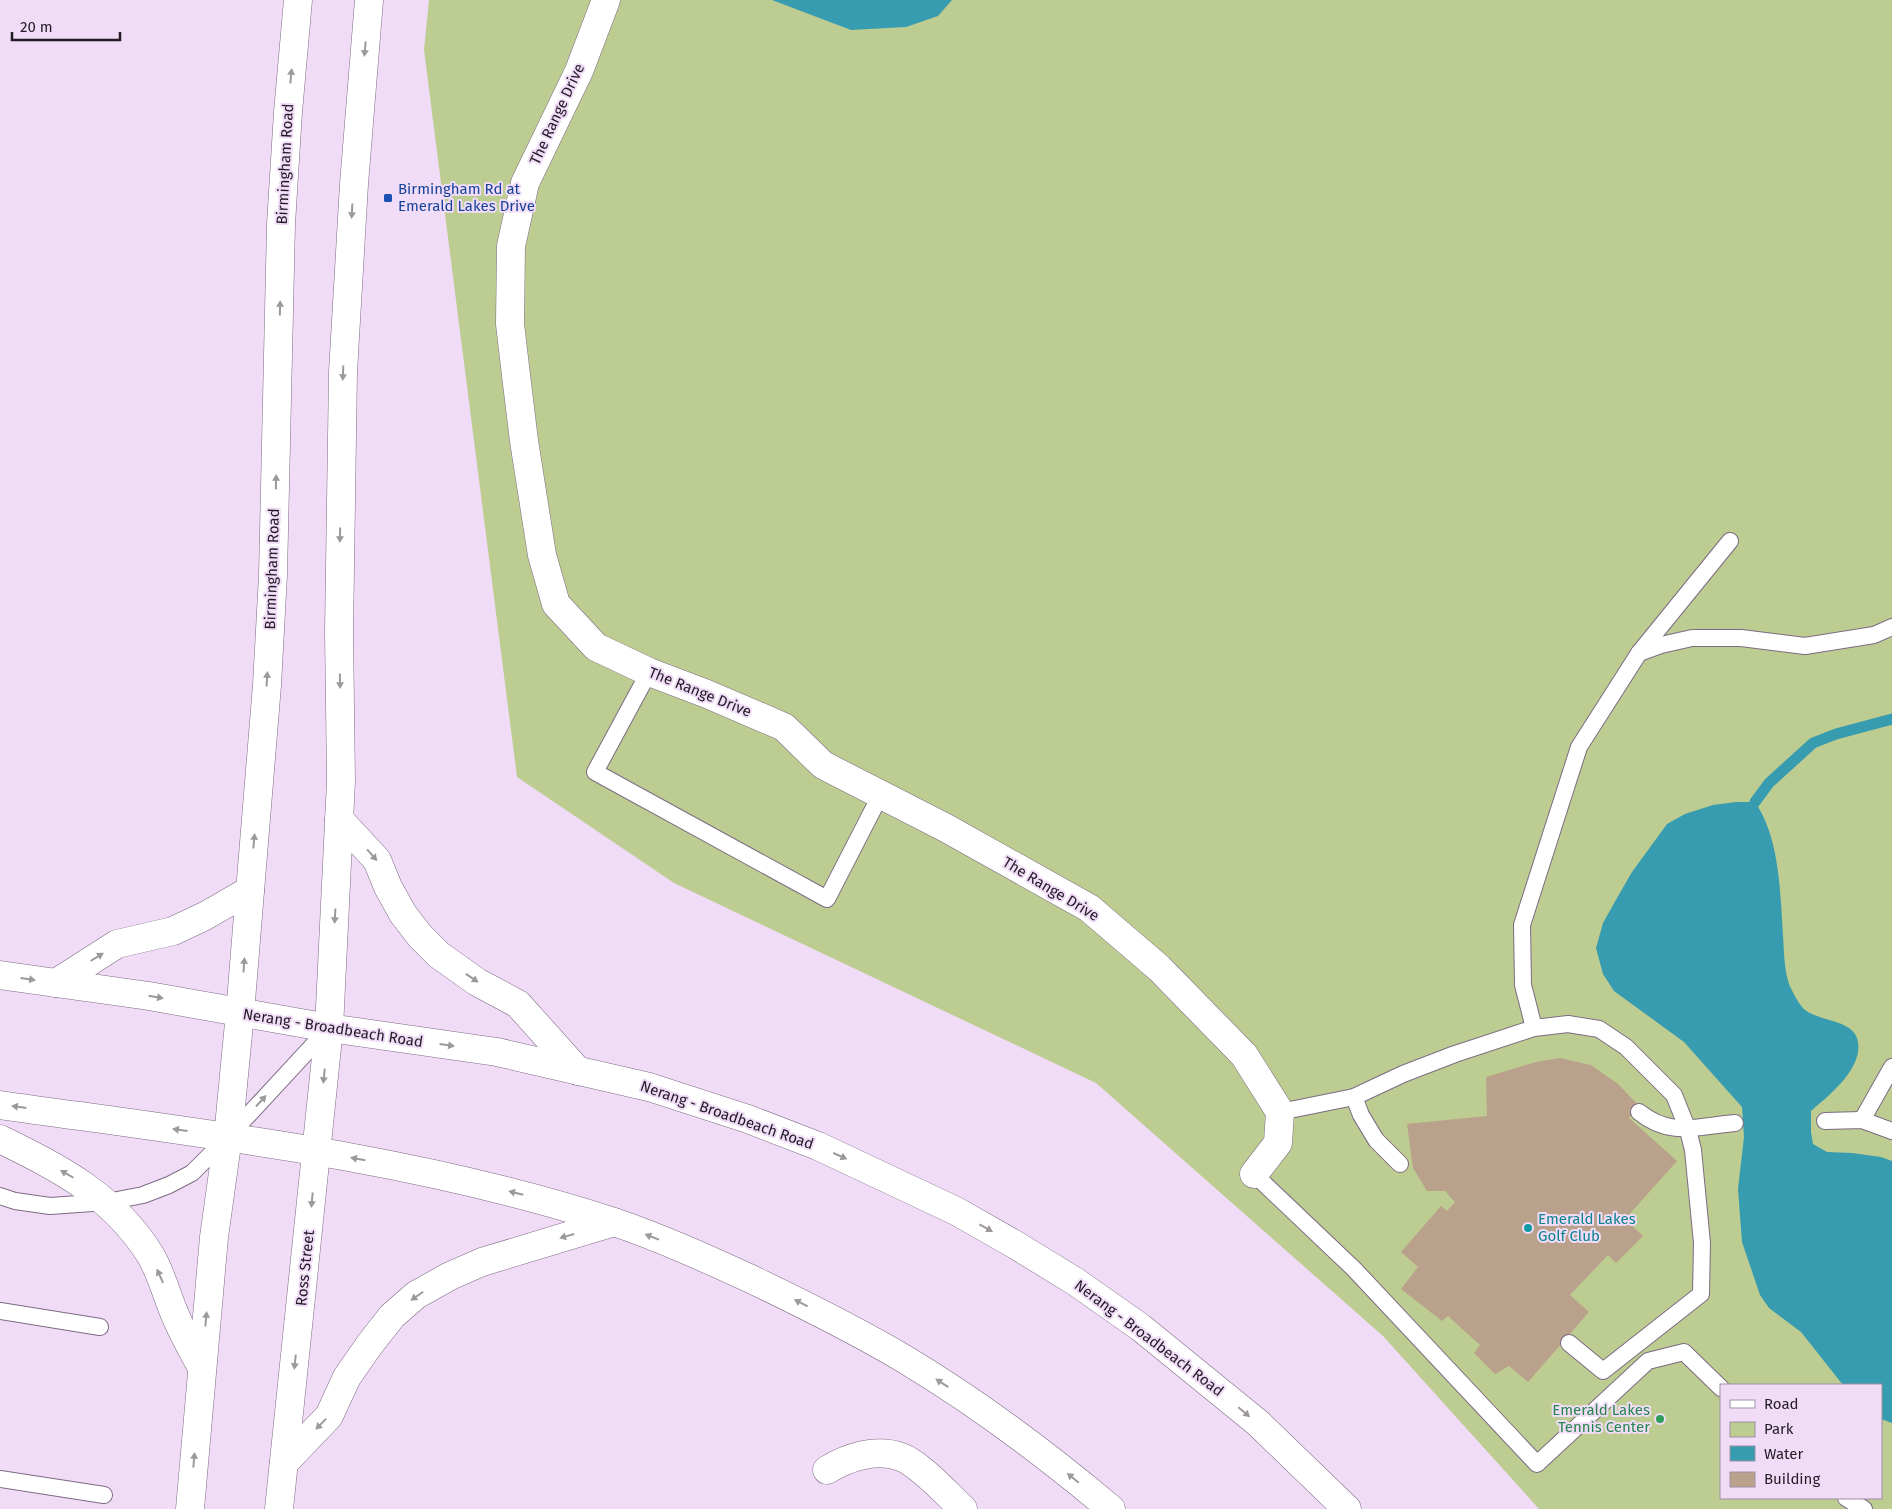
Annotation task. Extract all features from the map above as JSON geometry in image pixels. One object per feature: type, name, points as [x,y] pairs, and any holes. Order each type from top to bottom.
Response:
[{"type":"main road","name":"Birmingham Road","points":[[228,1137],[267,685],[272,602],[281,224],[298,0]]},
{"type":"main road","points":[[329,1028],[341,781],[339,632],[343,372],[354,184],[369,0]]},
{"type":"main road","name":"The Range Drive","points":[[606,0],[579,71],[525,183],[511,246],[510,324],[524,441],[542,555],[556,604],[596,647],[649,672],[707,694],[784,727],[823,765],[946,828],[1089,908],[1159,968],[1244,1055],[1280,1112]]},
{"type":"main road","points":[[339,819],[377,860],[388,887],[403,914],[420,936],[439,955],[477,982],[518,1004],[578,1071]]},
{"type":"main road","points":[[56,983],[118,944],[173,931],[205,916],[250,890]]},
{"type":"main road","name":"Nerang - Broadbeach Road","points":[[0,975],[149,996],[329,1028],[497,1052],[649,1087],[748,1119],[818,1146],[956,1211],[1076,1282],[1140,1327],[1258,1423],[1347,1509]]},
{"type":"main road","name":"Ross Street","points":[[279,1509],[329,1028]]},
{"type":"main road","points":[[0,1105],[228,1137],[437,1174],[528,1196],[614,1222],[704,1257],[862,1334],[907,1360],[1023,1438],[1112,1509]]},
{"type":"main road","points":[[1254,1174],[1278,1143],[1280,1112]]},
{"type":"main road","points":[[190,1509],[214,1237],[228,1137]]},
{"type":"main road","points":[[0,1138],[79,1181],[107,1202],[131,1228],[152,1258],[176,1316],[202,1368]]},
{"type":"main road","points":[[284,1463],[329,1416],[347,1377],[370,1344],[392,1316],[416,1295],[450,1276],[482,1262],[614,1222]]},
{"type":"main road","points":[[827,1470],[850,1458],[864,1455],[886,1454],[901,1457],[915,1465],[963,1509]]},
{"type":"lane","points":[[1534,1028],[1523,985],[1522,925],[1579,747],[1638,653],[1730,541]]},
{"type":"lane","points":[[1638,653],[1661,645],[1692,638],[1741,638],[1805,646],[1874,635],[1892,627]]},
{"type":"lane","points":[[649,672],[595,772],[827,899],[881,794]]},
{"type":"lane","points":[[1280,1112],[1354,1097],[1403,1074],[1455,1054],[1534,1028],[1568,1024],[1599,1029],[1626,1047],[1674,1095],[1688,1130],[1693,1150],[1702,1244],[1701,1294],[1603,1371],[1569,1342]]},
{"type":"lane","points":[[0,1196],[15,1201],[50,1206],[107,1202],[143,1195],[177,1181],[192,1173],[228,1137],[329,1028]]},
{"type":"lane","points":[[1862,1120],[1892,1067]]},
{"type":"lane","points":[[1354,1097],[1373,1136],[1400,1164]]},
{"type":"lane","points":[[1639,1112],[1649,1120],[1659,1124],[1688,1130],[1735,1123]]},
{"type":"lane","points":[[1825,1121],[1862,1120],[1892,1131]]},
{"type":"lane","points":[[1254,1174],[1354,1268],[1537,1464],[1648,1361],[1684,1352],[1720,1387]]},
{"type":"lane","points":[[0,1311],[100,1327]]},
{"type":"lane","points":[[0,1480],[104,1495]]},
{"type":"lane","points":[[1848,1499],[1864,1509]]},
{"type":"green space","name":"Emerald Lakes Golf Club","points":[[429,0],[1892,0],[1892,1509],[1539,1509],[1383,1336],[1096,1083],[674,883],[517,777],[424,50]]},
{"type":"water","points":[[772,0],[952,0],[938,16],[906,27],[851,30]]},
{"type":"water","points":[[1755,802],[1770,832],[1774,849],[1779,883],[1786,972],[1789,984],[1800,1005],[1805,1010],[1811,1014],[1842,1024],[1854,1032],[1857,1038],[1858,1049],[1851,1069],[1836,1088],[1811,1111],[1811,1132],[1813,1144],[1827,1152],[1881,1157],[1892,1161],[1892,1423],[1882,1419],[1882,1384],[1842,1384],[1801,1332],[1769,1308],[1760,1295],[1742,1242],[1738,1189],[1744,1137],[1742,1107],[1684,1042],[1614,991],[1603,974],[1596,948],[1603,923],[1632,872],[1667,824],[1685,814],[1713,805]]},
{"type":"building","name":"Emerald Lakes Golf Club","points":[[1560,1058],[1591,1065],[1618,1084],[1639,1106],[1629,1118],[1677,1161],[1625,1219],[1643,1236],[1616,1263],[1608,1255],[1570,1295],[1589,1312],[1528,1382],[1509,1366],[1495,1374],[1474,1353],[1480,1345],[1448,1316],[1442,1321],[1401,1289],[1418,1267],[1401,1252],[1441,1206],[1447,1211],[1455,1202],[1445,1191],[1427,1191],[1413,1168],[1407,1124],[1487,1116],[1486,1077],[1536,1062]]},
{"type":"waterway","points":[[1755,802],[1769,783],[1813,743],[1836,734],[1892,719]]},
{"type":"place","name":"Birmingham Rd at Emerald Lakes Drive","points":[[388,198]]},
{"type":"place","name":"Emerald Lakes Golf Club","points":[[1528,1228]]},
{"type":"place","name":"Emerald Lakes Tennis Center","points":[[1660,1419]]}]
